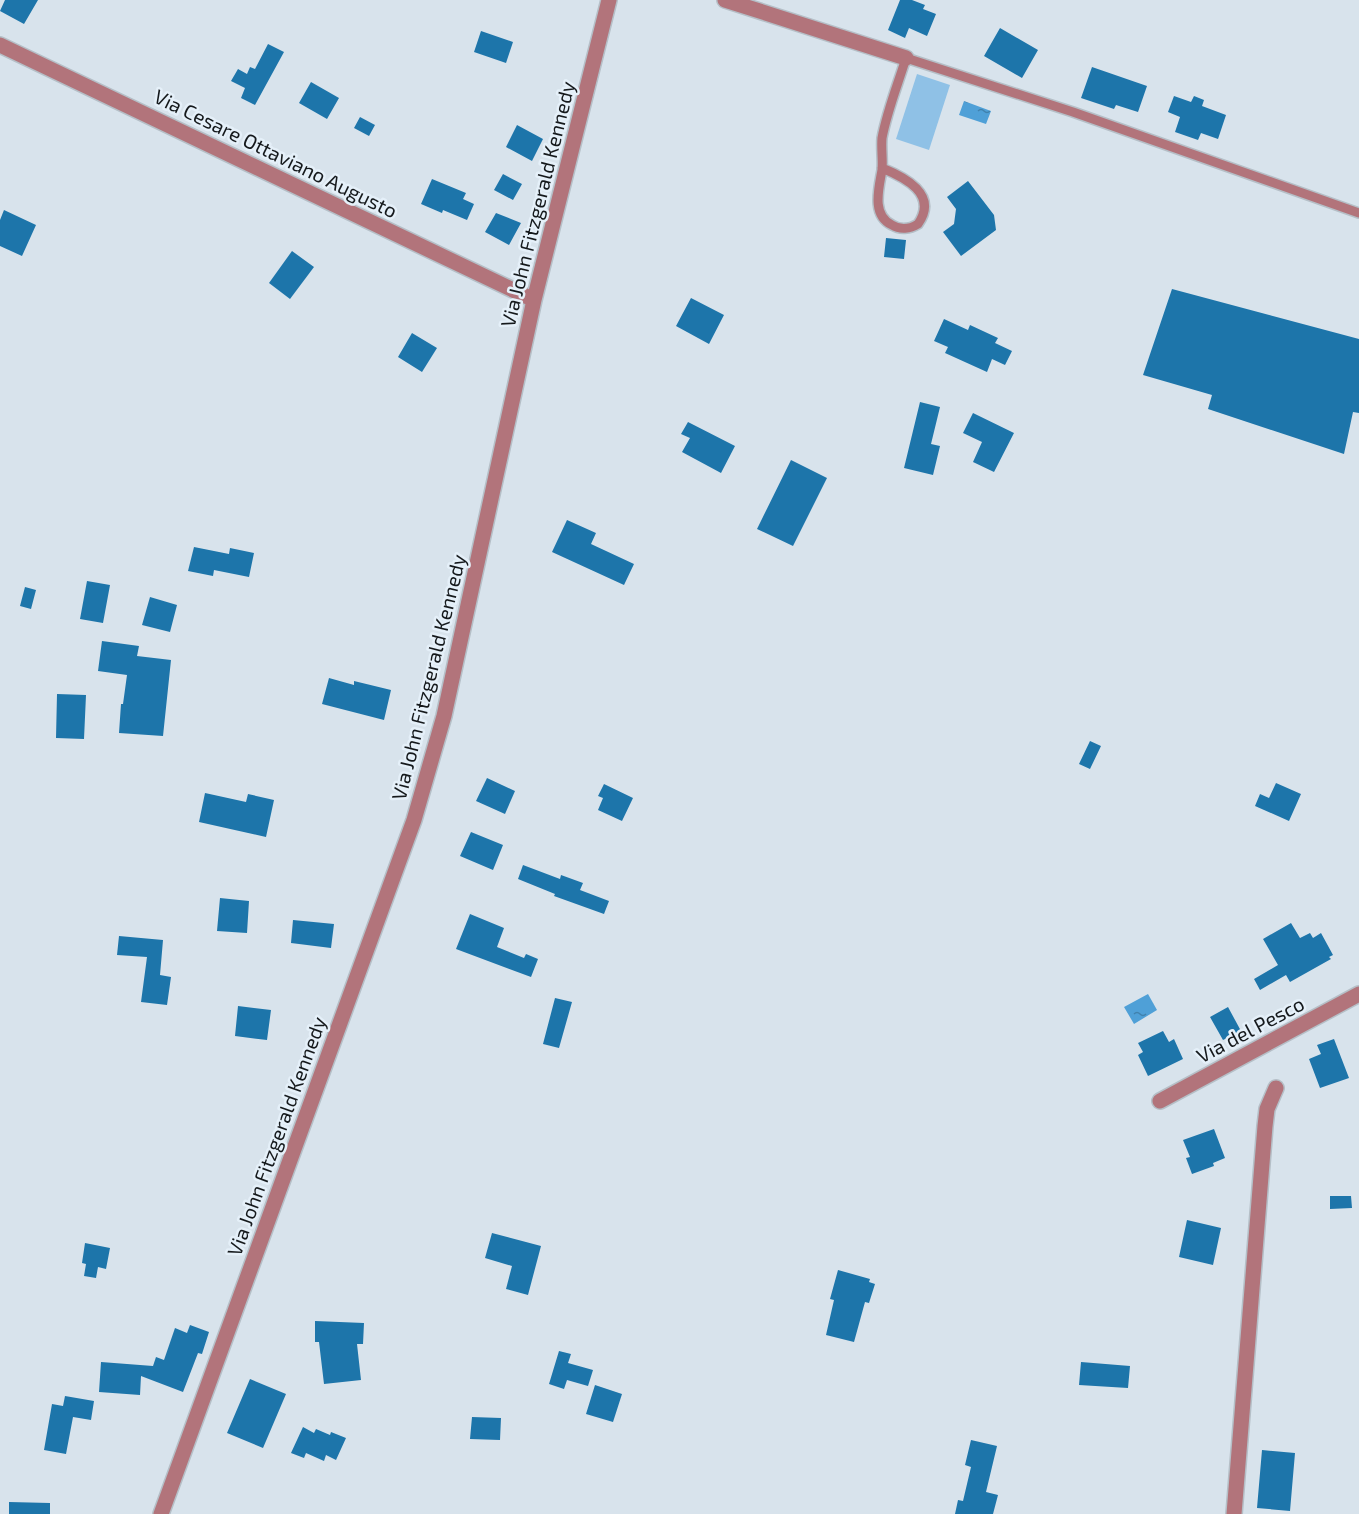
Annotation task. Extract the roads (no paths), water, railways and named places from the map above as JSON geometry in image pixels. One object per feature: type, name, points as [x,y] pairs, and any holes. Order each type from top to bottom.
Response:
[{"type":"street","name":"Via John Fitzgerald Kennedy","points":[[161,1514],[410,831],[430,770],[458,656],[534,300],[609,0]]},
{"type":"street","points":[[725,0],[906,58]]},
{"type":"street","name":"Via Cesare Ottaviano Augusto","points":[[0,45],[534,300]]},
{"type":"street","name":"Via del Pesco","points":[[1160,1101],[1359,994]]},
{"type":"street","points":[[1234,1514],[1264,1126],[1268,1105],[1276,1088]]},
{"type":"lane","points":[[882,168],[906,178],[919,191],[923,214],[914,227],[900,228],[884,219],[877,194],[882,168],[881,152],[884,129],[906,58],[1073,112],[1359,213]]},
{"type":"water","points":[[964,101],[991,111],[986,124],[959,115]]},
{"type":"water","points":[[1148,994],[1157,1010],[1134,1024],[1124,1007]]}]
